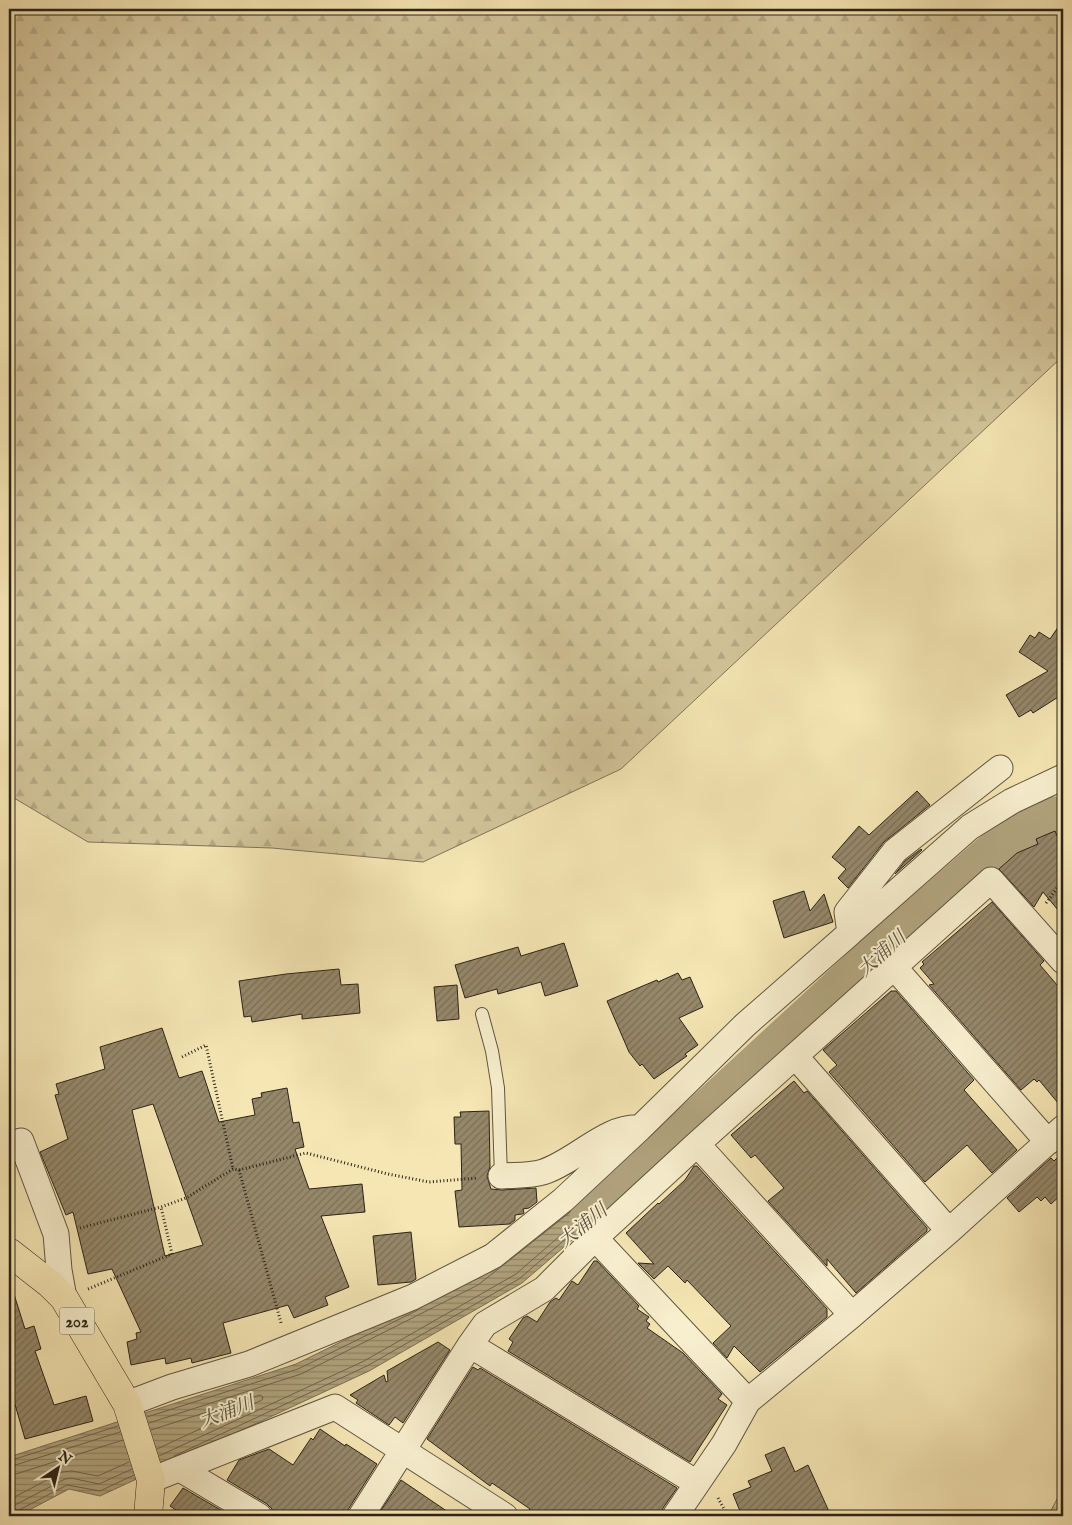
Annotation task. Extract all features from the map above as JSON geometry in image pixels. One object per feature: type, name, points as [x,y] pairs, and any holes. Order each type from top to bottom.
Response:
[{"type":"highway","name":"202","points":[[9,1252],[50,1284],[64,1298],[127,1404],[149,1474],[148,1516]]},
{"type":"street","points":[[850,933],[847,912],[895,851],[1000,768]]},
{"type":"street","points":[[127,1404],[172,1387],[249,1364],[413,1297],[493,1256],[563,1200],[745,1025],[970,827],[1012,801],[1061,781]]},
{"type":"street","points":[[361,1516],[485,1324],[544,1289],[595,1238],[697,1144],[991,880],[1063,961]]},
{"type":"street","points":[[675,1516],[724,1444],[748,1401],[950,1231],[1055,1135],[893,966]]},
{"type":"street","points":[[795,1056],[950,1231]]},
{"type":"street","points":[[501,1176],[543,1173],[573,1158],[604,1138],[631,1127],[640,1128]]},
{"type":"street","points":[[21,1140],[56,1234],[64,1298]]},
{"type":"street","points":[[697,1144],[852,1315]]},
{"type":"street","points":[[543,1173],[558,1190],[563,1200]]},
{"type":"street","points":[[595,1238],[748,1401]]},
{"type":"street","points":[[470,1345],[697,1483]]},
{"type":"street","points":[[149,1474],[180,1469],[335,1407],[505,1516]]},
{"type":"street","points":[[180,1469],[259,1516]]},
{"type":"lane","points":[[482,1014],[492,1051],[498,1088],[501,1176]]},
{"type":"path","points":[[182,1057],[206,1045],[234,1169]]},
{"type":"path","points":[[56,1234],[160,1207],[186,1198],[234,1169],[239,1170],[306,1153],[388,1174],[429,1182],[501,1176]]},
{"type":"path","points":[[239,1170],[288,1348]]},
{"type":"path","points":[[64,1298],[172,1254],[160,1207]]},
{"type":"green space","points":[[1063,9],[1063,356],[621,769],[423,862],[272,848],[88,842],[9,795],[9,10]]},
{"type":"green space","points":[[1063,1488],[1063,1516],[1048,1516]]},
{"type":"water","points":[[618,1160],[641,1181],[522,1283],[369,1371],[100,1496],[69,1489],[18,1516],[9,1516],[9,1457],[296,1364],[410,1308]]},
{"type":"building","points":[[1063,620],[1063,694],[1033,713],[1031,710],[1019,717],[1006,695],[1048,671],[1019,652],[1030,635],[1035,638],[1039,632],[1050,639]]},
{"type":"building","points":[[917,791],[930,805],[884,842],[848,888],[838,878],[846,869],[832,857],[859,826],[869,835]]},
{"type":"building","points":[[1055,831],[1063,849],[1063,916],[1043,892],[1034,907],[999,869],[1017,853],[1038,844],[1036,839]]},
{"type":"building","points":[[922,850],[895,874],[905,861]]},
{"type":"building","points":[[804,891],[810,911],[824,894],[833,922],[784,938],[773,901]]},
{"type":"building","points":[[992,902],[1044,961],[1040,965],[1063,992],[1063,1109],[1039,1080],[1037,1082],[1034,1079],[1021,1090],[929,985],[934,984],[920,968],[924,964],[922,962]]},
{"type":"building","points":[[564,943],[578,986],[545,996],[541,982],[498,994],[497,989],[465,998],[455,965],[518,947],[521,956]]},
{"type":"building","points":[[339,969],[341,985],[358,984],[360,1013],[302,1019],[302,1014],[252,1022],[251,1016],[244,1017],[239,981]]},
{"type":"building","points":[[678,973],[682,980],[690,977],[703,1007],[679,1018],[698,1045],[685,1054],[687,1056],[654,1079],[629,1052],[607,1001]]},
{"type":"building","points":[[457,985],[459,1019],[437,1021],[434,987]]},
{"type":"building","points":[[891,991],[896,991],[974,1080],[964,1090],[1017,1150],[992,1173],[967,1145],[925,1182],[829,1072],[837,1065],[823,1050]]},
{"type":"building","points":[[162,1028],[179,1078],[202,1071],[219,1122],[255,1115],[252,1099],[262,1097],[261,1093],[287,1088],[293,1123],[299,1122],[304,1147],[295,1149],[309,1189],[362,1184],[365,1212],[321,1216],[349,1287],[325,1297],[328,1305],[294,1318],[288,1305],[223,1323],[231,1353],[192,1363],[191,1358],[166,1364],[165,1358],[131,1365],[127,1342],[137,1339],[136,1333],[141,1332],[112,1269],[88,1274],[73,1212],[66,1215],[40,1152],[68,1139],[55,1095],[59,1094],[56,1084],[105,1069],[100,1047]],"holes":[[[153,1104],[203,1245],[165,1256],[132,1110]]]},
{"type":"building","points":[[794,1081],[804,1093],[807,1091],[927,1228],[927,1231],[856,1293],[827,1259],[827,1266],[768,1201],[784,1188],[755,1155],[751,1158],[731,1135]]},
{"type":"building","points":[[489,1111],[490,1167],[487,1176],[491,1189],[536,1188],[537,1202],[529,1208],[523,1209],[524,1213],[515,1215],[515,1220],[510,1224],[459,1227],[455,1191],[462,1190],[461,1144],[455,1144],[454,1117],[461,1117],[460,1112]]},
{"type":"building","points":[[1063,1152],[1063,1193],[1051,1204],[1045,1197],[1041,1201],[1037,1197],[1019,1212],[1007,1198],[1051,1158],[1054,1161]]},
{"type":"building","points":[[694,1166],[697,1166],[827,1309],[827,1317],[760,1372],[734,1346],[727,1358],[713,1343],[731,1326],[687,1280],[685,1283],[668,1266],[654,1279],[638,1263],[654,1264],[626,1233],[685,1180]]},
{"type":"building","points":[[411,1232],[416,1279],[411,1282],[378,1285],[373,1236]]},
{"type":"building","points":[[594,1261],[597,1261],[639,1306],[637,1309],[649,1317],[646,1321],[650,1324],[647,1328],[683,1353],[722,1394],[718,1399],[727,1405],[690,1462],[508,1351],[513,1342],[509,1339],[523,1318],[527,1316],[537,1322],[550,1302],[556,1298],[559,1300],[572,1281],[578,1285]]},
{"type":"building","points":[[13,1291],[25,1329],[34,1326],[41,1349],[35,1351],[54,1405],[86,1396],[93,1421],[25,1439],[14,1401],[9,1402],[9,1292]]},
{"type":"building","points":[[438,1342],[450,1350],[403,1423],[395,1417],[389,1425],[356,1403],[358,1400],[350,1395],[384,1375],[386,1382],[388,1381],[387,1371]]},
{"type":"building","points":[[473,1367],[478,1370],[480,1368],[677,1488],[663,1508],[661,1516],[525,1516],[530,1509],[492,1483],[490,1486],[427,1439]]},
{"type":"building","points":[[320,1429],[377,1464],[344,1516],[273,1516],[272,1509],[267,1504],[227,1480],[239,1460],[269,1449],[293,1465],[311,1438],[313,1440]]},
{"type":"building","points":[[784,1447],[795,1472],[808,1465],[831,1516],[742,1516],[733,1494],[751,1487],[748,1481],[772,1471],[765,1455]]},
{"type":"building","points":[[401,1480],[454,1516],[379,1516]]},
{"type":"building","points":[[183,1488],[231,1516],[185,1516],[170,1506]]},
{"type":"waterway","name":"大浦川","points":[[592,1219],[884,950],[1035,819],[1063,819]]}]
